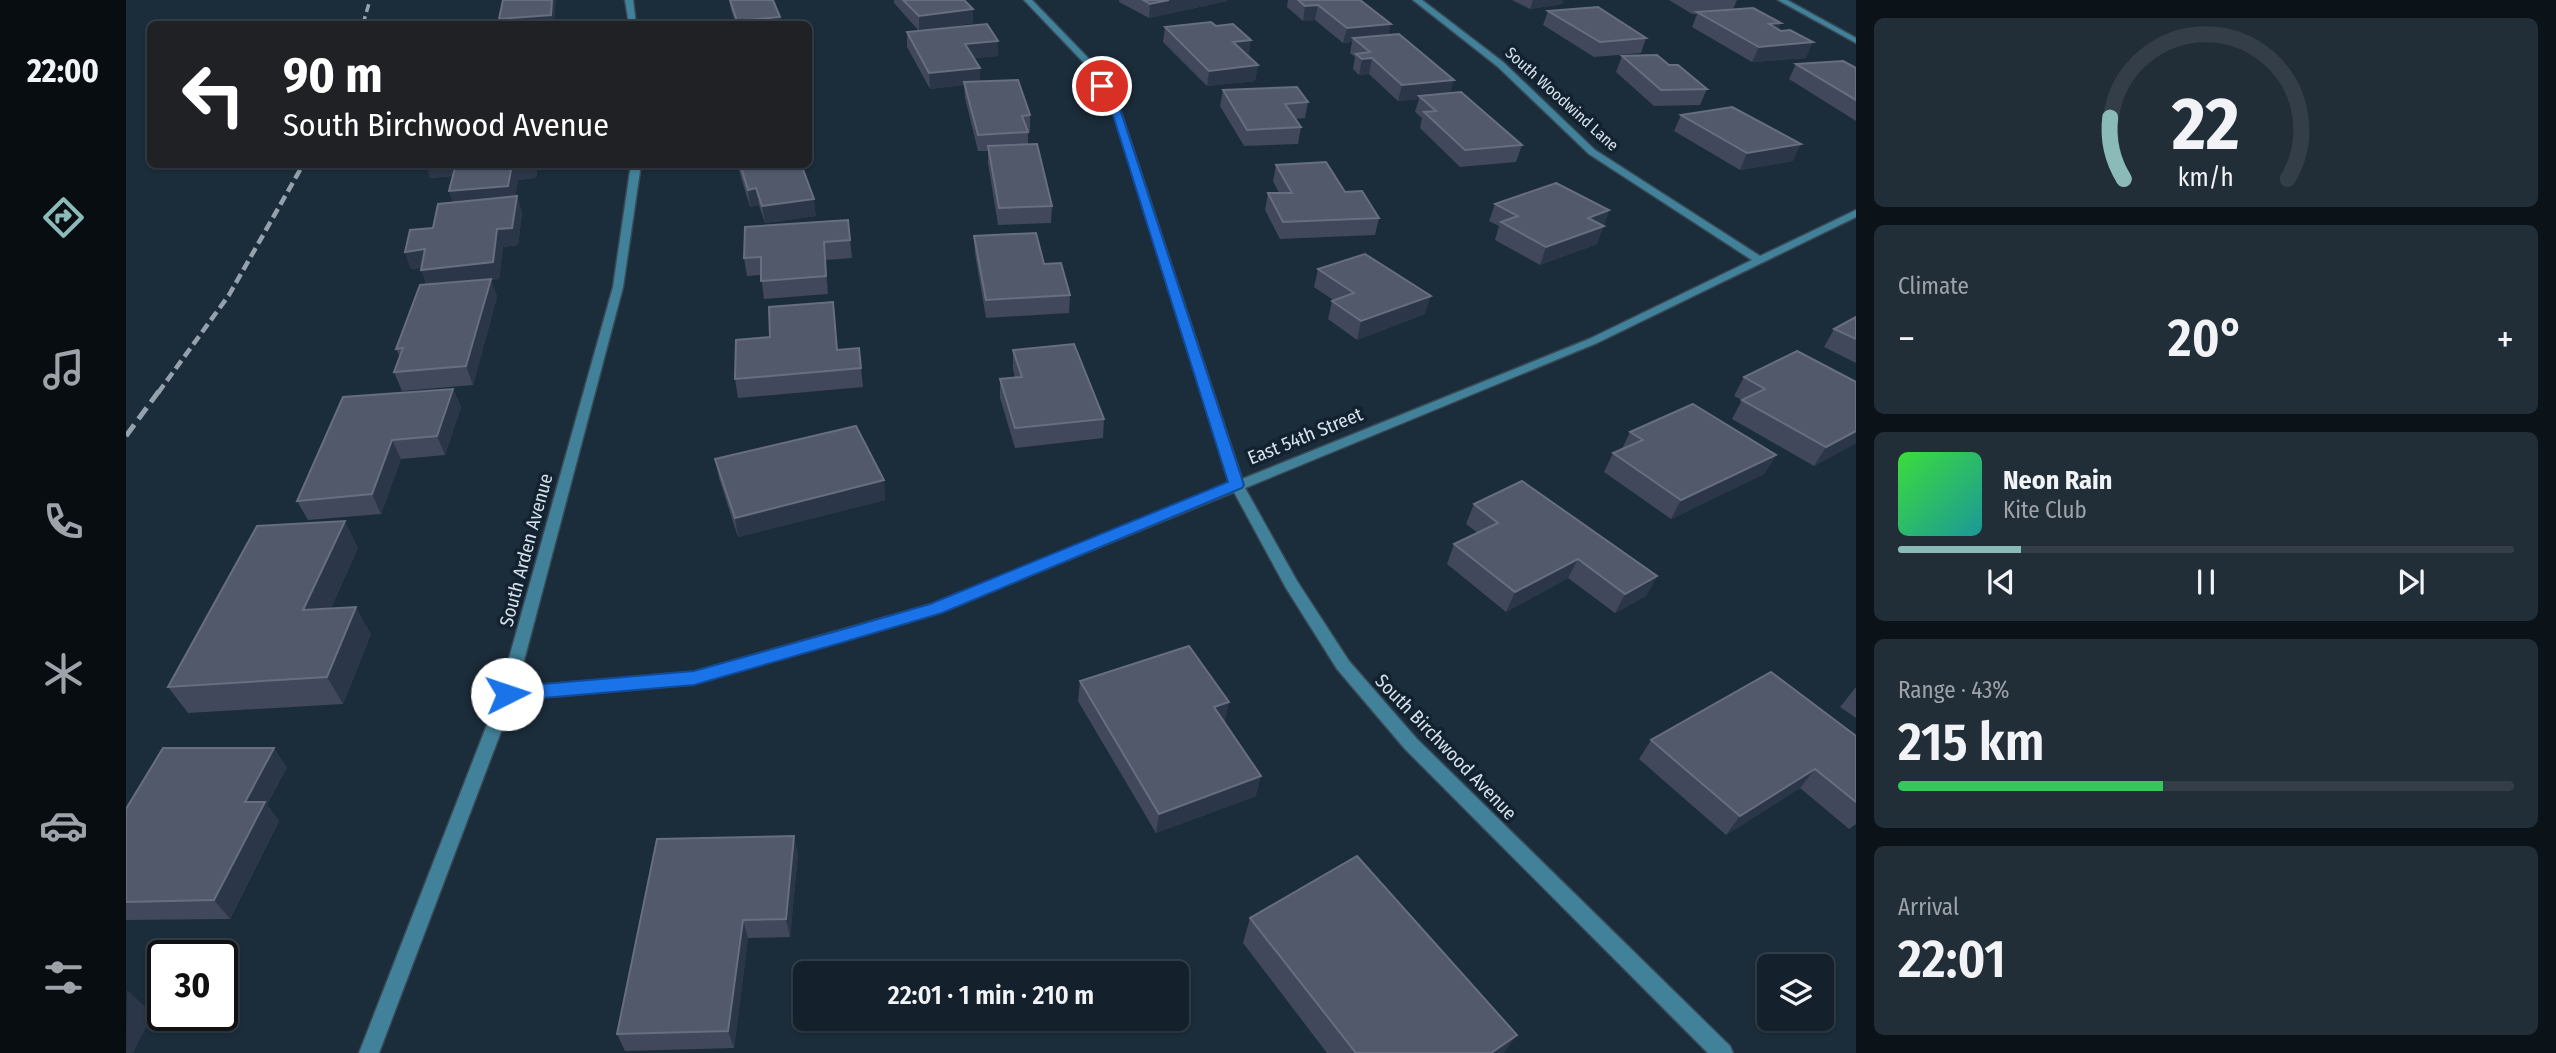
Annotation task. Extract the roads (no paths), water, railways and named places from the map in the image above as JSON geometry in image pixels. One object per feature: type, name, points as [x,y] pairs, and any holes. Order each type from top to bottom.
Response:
[{"type":"street","points":[[629,0],[632,21]]},
{"type":"street","name":"South Birchwood Avenue","points":[[1028,0],[1090,64],[1115,109],[1237,485],[1291,584],[1343,664],[1411,744],[1723,1053]]},
{"type":"street","name":"South Woodwind Lane","points":[[1418,0],[1500,64],[1592,152],[1760,260]]},
{"type":"street","points":[[1782,0],[1856,41]]},
{"type":"street","name":"South Arden Avenue","points":[[369,1053],[507,694],[618,287],[635,168]]},
{"type":"street","name":"East 54th Street","points":[[507,694],[694,678],[936,608],[1592,341],[1856,213]]},
{"type":"railway","points":[[364,21],[370,0]]},
{"type":"railway","points":[[158,393],[229,295],[300,170]]},
{"type":"railway","points":[[126,436],[159,391]]}]
